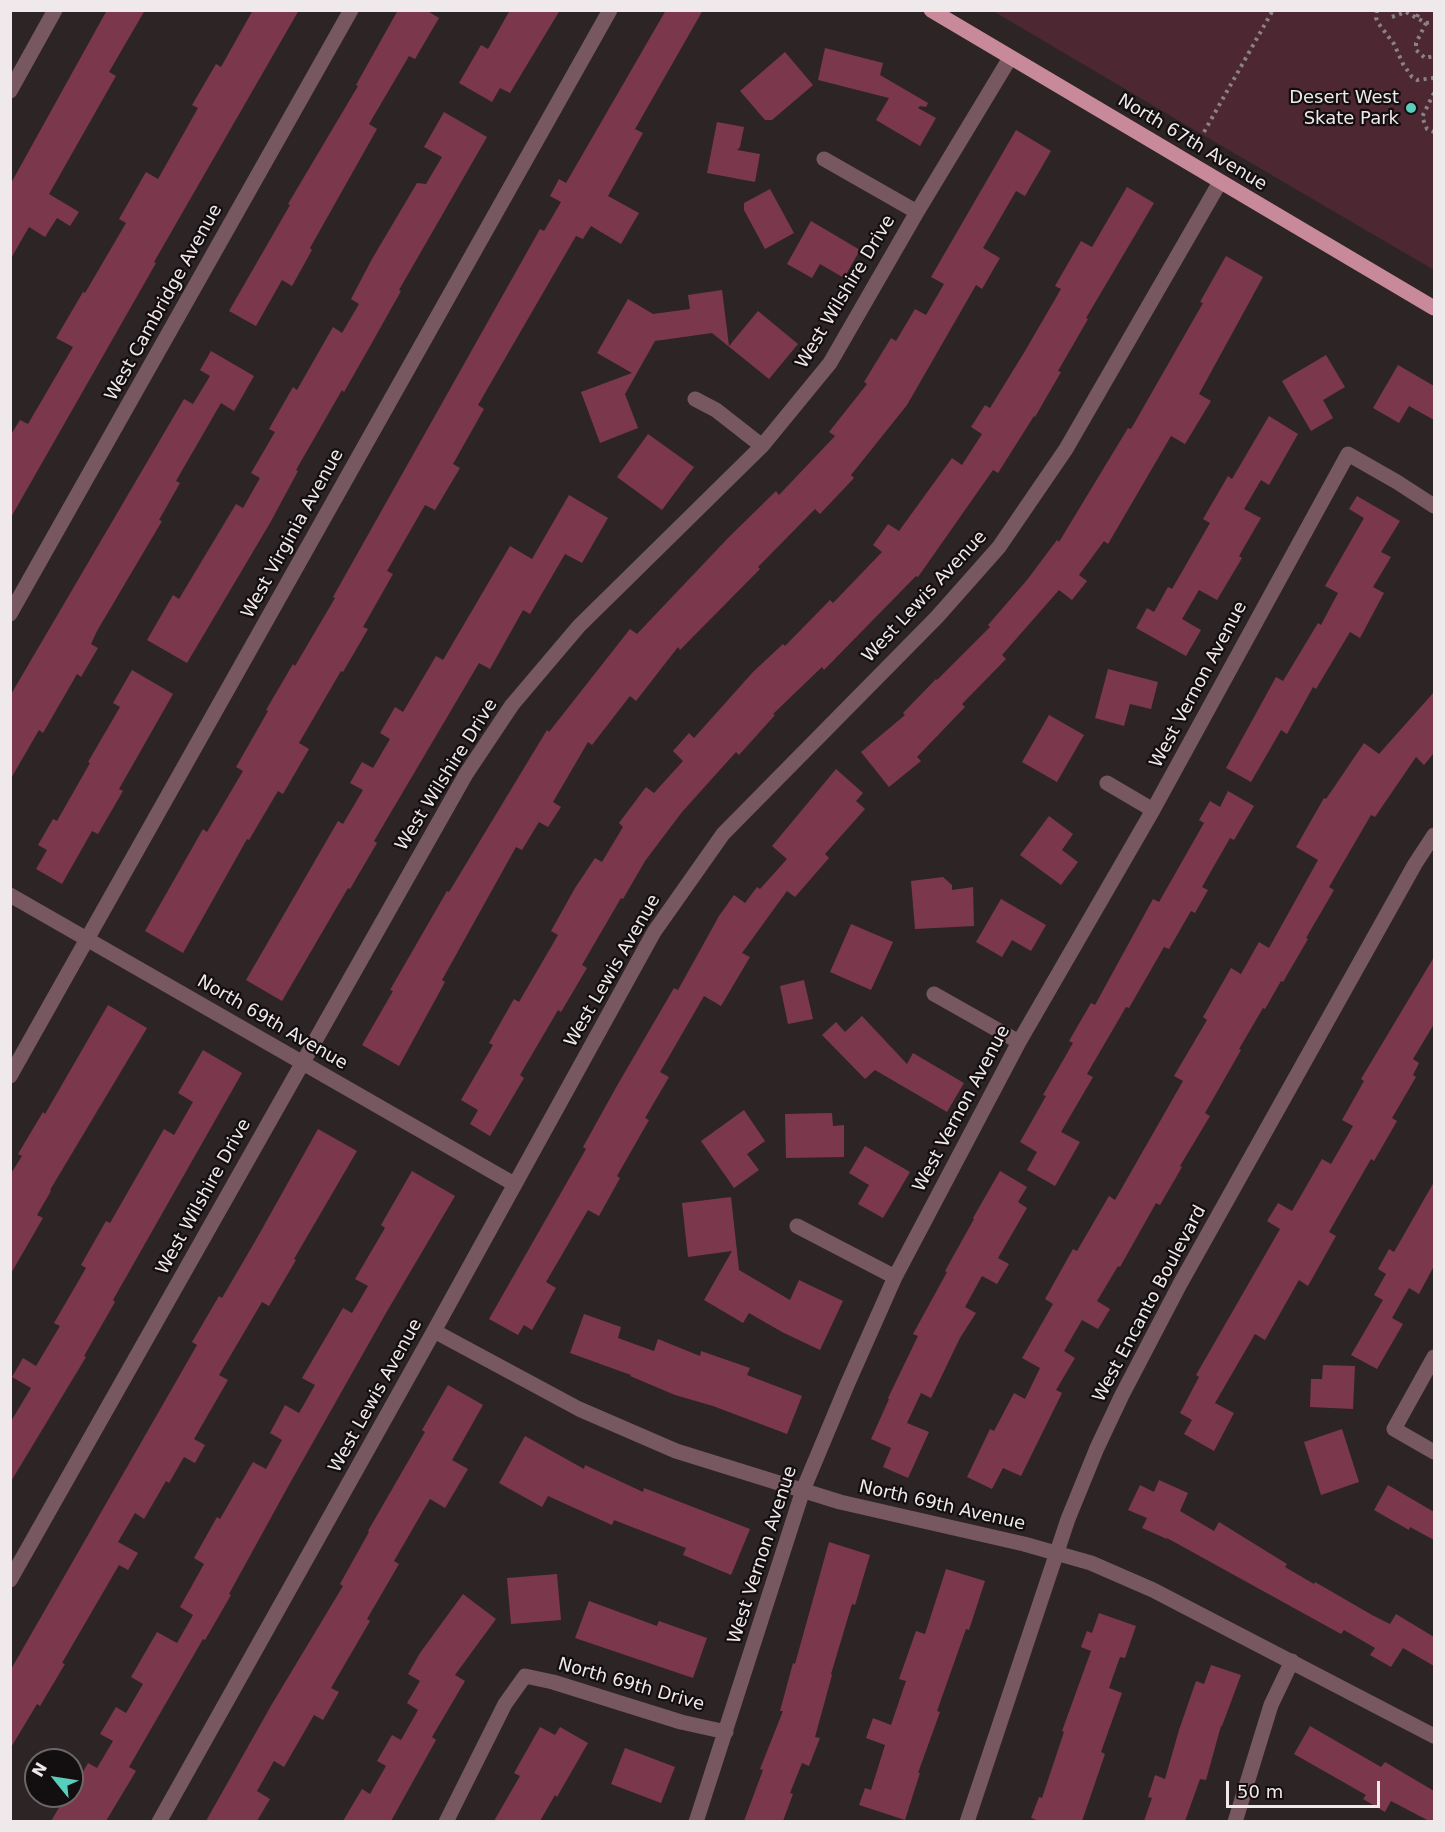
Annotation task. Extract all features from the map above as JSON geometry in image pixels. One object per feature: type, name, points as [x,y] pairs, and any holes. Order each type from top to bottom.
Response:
[{"type":"main road","name":"North 67th Avenue","points":[[931,10],[1434,308]]},
{"type":"street","points":[[10,91],[55,10]]},
{"type":"street","name":"West Cambridge Avenue","points":[[10,614],[351,10]]},
{"type":"street","name":"West Virginia Avenue","points":[[10,1076],[610,10]]},
{"type":"street","name":"West Wilshire Drive","points":[[10,1580],[466,774],[512,705],[579,626],[762,446],[830,363],[917,212],[1010,58]]},
{"type":"street","points":[[824,159],[917,212]]},
{"type":"street","name":"West Lewis Avenue","points":[[159,1821],[434,1331],[654,932],[723,834],[937,617],[999,547],[1066,449],[1220,183]]},
{"type":"street","points":[[695,399],[716,410],[762,446]]},
{"type":"street","name":"West Vernon Avenue","points":[[696,1821],[803,1490],[895,1277],[1019,1042],[1153,810],[1348,454],[1434,506]]},
{"type":"street","points":[[1107,783],[1153,810]]},
{"type":"street","name":"West Encanto Boulevard","points":[[967,1821],[1068,1519],[1122,1395],[1180,1284],[1415,864],[1434,835]]},
{"type":"street","name":"North 69th Avenue","points":[[10,895],[514,1184]]},
{"type":"street","points":[[934,994],[1019,1042]]},
{"type":"street","points":[[797,1226],[895,1277]]},
{"type":"street","name":"North 69th Avenue","points":[[434,1331],[579,1409],[676,1451],[840,1502],[1024,1544],[1091,1563],[1120,1574],[1434,1736]]},
{"type":"street","points":[[1434,1357],[1394,1429],[1434,1452]]},
{"type":"street","points":[[1235,1821],[1271,1705],[1292,1661]]},
{"type":"street","name":"North 69th Drive","points":[[446,1821],[505,1704],[525,1676],[553,1682],[681,1722],[726,1732]]},
{"type":"path","points":[[1204,132],[1273,10]]},
{"type":"path","points":[[1377,10],[1376,18],[1379,24],[1394,44],[1412,77],[1417,80],[1434,78]]},
{"type":"path","points":[[1417,17],[1420,10]]},
{"type":"path","points":[[1392,17],[1407,11],[1426,23],[1434,22]]},
{"type":"path","points":[[1426,23],[1416,43],[1416,50],[1425,58],[1434,56]]},
{"type":"path","points":[[1434,93],[1422,117],[1427,129],[1434,132]]},
{"type":"shaded area","points":[[993,11],[1434,11],[1434,270],[1203,135]]},
{"type":"building","points":[[107,10],[145,10],[109,72],[116,76],[49,194],[79,212],[70,226],[57,218],[45,237],[29,227],[10,260],[10,185]]},
{"type":"building","points":[[253,10],[299,10],[10,519],[10,436],[20,420],[28,424],[73,347],[56,338],[126,223],[119,219],[146,172],[158,179],[198,108],[192,105],[216,64],[221,67]]},
{"type":"building","points":[[398,10],[426,10],[439,18],[415,59],[409,56],[369,124],[377,129],[310,248],[312,250],[292,286],[282,280],[256,326],[229,311],[290,205],[288,204],[358,86],[356,85]]},
{"type":"building","points":[[510,10],[560,10],[510,93],[500,88],[492,102],[459,83],[481,45],[488,49]]},
{"type":"building","points":[[666,10],[703,10],[635,129],[643,133],[608,196],[639,213],[621,244],[591,226],[583,239],[576,236],[478,405],[484,409],[453,464],[460,468],[435,510],[425,505],[387,571],[393,574],[363,627],[368,629],[299,743],[309,749],[283,794],[278,791],[249,840],[247,839],[183,953],[145,931],[203,829],[207,832],[243,771],[236,767],[268,711],[266,710],[335,598],[333,597],[540,229],[544,231],[561,202],[550,196],[559,179],[566,183]]},
{"type":"building","points":[[825,48],[883,63],[880,75],[928,103],[926,107],[918,108],[936,118],[920,146],[876,120],[889,98],[818,80]]},
{"type":"building","points":[[785,52],[813,85],[772,120],[765,120],[740,91]]},
{"type":"building","points":[[444,112],[487,137],[399,290],[401,291],[344,392],[342,390],[296,470],[298,471],[270,523],[187,663],[147,640],[173,595],[179,599],[236,504],[243,508],[260,478],[251,473],[275,432],[269,429],[293,387],[297,390],[333,327],[342,333],[359,304],[351,299],[372,259],[417,183],[426,184],[442,157],[424,147]]},
{"type":"building","points":[[717,122],[744,127],[740,147],[737,150],[760,154],[755,182],[707,173]]},
{"type":"building","points":[[1016,130],[1051,151],[1025,196],[1016,191],[983,248],[1000,258],[982,289],[976,285],[907,405],[851,475],[854,478],[820,514],[815,509],[680,650],[678,647],[636,701],[630,696],[592,745],[588,742],[553,802],[561,807],[548,827],[539,822],[522,850],[516,847],[442,980],[445,982],[399,1066],[362,1045],[393,991],[390,990],[447,891],[449,892],[547,730],[549,732],[630,629],[637,634],[729,537],[776,491],[779,495],[835,436],[829,432],[867,384],[864,382],[891,338],[896,341],[915,309],[926,315],[944,284],[931,277]]},
{"type":"building","points":[[1127,187],[1154,203],[1086,318],[1088,319],[1058,371],[1061,372],[1035,417],[998,473],[993,470],[918,577],[916,576],[824,670],[822,667],[773,714],[775,715],[739,755],[736,752],[682,812],[645,861],[623,899],[621,898],[582,965],[587,968],[561,1012],[558,1010],[520,1075],[524,1078],[490,1136],[470,1124],[478,1110],[461,1100],[493,1045],[489,1043],[514,999],[519,1002],[558,935],[551,931],[575,888],[595,858],[602,862],[623,827],[619,823],[646,787],[654,793],[683,761],[673,751],[689,733],[694,738],[753,672],[783,644],[785,646],[830,600],[833,603],[882,552],[873,545],[888,524],[899,531],[952,458],[962,465],[982,434],[971,427],[985,405],[990,408],[1025,351],[1061,289],[1055,286],[1081,241],[1092,247]]},
{"type":"building","points":[[770,189],[794,233],[765,249],[744,210],[744,203]]},
{"type":"building","points":[[811,221],[860,250],[844,278],[820,264],[812,278],[787,264]]},
{"type":"building","points":[[1226,256],[1263,277],[1199,394],[1211,401],[1185,444],[1171,436],[1108,544],[1104,541],[1079,575],[1087,581],[1072,600],[1059,590],[1002,655],[1006,659],[962,704],[965,707],[917,757],[921,761],[889,787],[861,752],[905,715],[903,713],[990,627],[988,625],[1027,580],[1057,540],[1059,542],[1128,428],[1131,429],[1203,303],[1200,302]]},
{"type":"building","points":[[722,290],[729,346],[758,311],[798,344],[769,379],[712,333],[655,341],[625,394],[638,428],[600,443],[581,392],[632,373],[597,353],[628,299],[653,314],[690,309],[688,295]]},
{"type":"building","points":[[211,351],[254,376],[234,411],[221,403],[176,481],[180,483],[159,520],[162,521],[97,631],[91,644],[98,648],[81,677],[77,674],[43,733],[39,730],[10,780],[10,696],[184,399],[193,404],[210,376],[200,370]]},
{"type":"building","points":[[1326,355],[1345,387],[1323,400],[1333,418],[1311,431],[1282,381]]},
{"type":"building","points":[[1398,365],[1434,386],[1434,420],[1409,406],[1399,423],[1373,408]]},
{"type":"building","points":[[1269,416],[1298,434],[1269,485],[1261,480],[1244,509],[1261,518],[1239,556],[1242,558],[1217,600],[1199,590],[1182,619],[1201,630],[1186,656],[1136,628],[1147,608],[1154,612],[1168,587],[1172,589],[1210,523],[1203,519],[1228,476],[1232,479]]},
{"type":"building","points":[[648,434],[694,467],[662,510],[617,477]]},
{"type":"building","points":[[569,495],[608,518],[582,563],[565,554],[530,614],[523,610],[490,669],[479,663],[374,841],[377,843],[282,1001],[246,980],[338,821],[343,824],[363,790],[350,783],[362,762],[373,768],[390,739],[380,733],[395,707],[403,712],[436,656],[443,660],[510,546],[532,559]]},
{"type":"building","points":[[1357,496],[1400,521],[1381,552],[1391,557],[1373,587],[1384,593],[1360,638],[1350,632],[1316,689],[1313,687],[1287,734],[1281,730],[1251,782],[1226,768],[1276,677],[1283,681],[1318,623],[1321,625],[1338,593],[1325,586],[1364,518],[1349,509]]},
{"type":"building","points":[[1108,669],[1158,682],[1151,709],[1130,704],[1124,726],[1095,718]]},
{"type":"building","points":[[132,670],[173,694],[119,789],[123,791],[98,834],[92,831],[62,884],[36,869],[47,850],[38,845],[53,819],[57,821],[90,763],[88,762],[120,707],[113,703]]},
{"type":"building","points":[[1434,692],[1434,753],[1424,765],[1416,757],[1375,817],[1371,815],[1329,887],[1334,890],[1283,982],[1281,981],[1265,1009],[1263,1008],[1239,1049],[1241,1050],[1205,1113],[1210,1116],[1180,1166],[1182,1167],[1160,1205],[1156,1203],[1120,1267],[1118,1266],[1097,1301],[1110,1309],[1098,1329],[1082,1320],[1064,1351],[1075,1358],[1056,1390],[1062,1393],[1021,1476],[1003,1468],[992,1489],[967,1477],[990,1429],[994,1431],[1014,1393],[1025,1399],[1040,1368],[1022,1358],[1053,1304],[1045,1299],[1073,1249],[1077,1251],[1109,1196],[1115,1200],[1183,1081],[1174,1076],[1207,1020],[1203,1017],[1231,968],[1241,974],[1259,942],[1269,948],[1318,860],[1296,847],[1324,798],[1326,799],[1364,743],[1379,754]]},
{"type":"building","points":[[1049,715],[1084,735],[1057,782],[1022,762]]},
{"type":"building","points":[[836,769],[863,793],[856,801],[865,809],[825,854],[829,858],[795,897],[787,891],[742,953],[750,957],[721,1006],[704,996],[660,1072],[669,1077],[645,1118],[649,1120],[617,1176],[620,1178],[599,1216],[588,1210],[546,1282],[556,1288],[532,1330],[524,1325],[518,1335],[489,1319],[586,1149],[583,1147],[618,1084],[674,988],[678,990],[719,916],[734,895],[745,903],[757,887],[760,889],[787,859],[772,846]]},
{"type":"building","points":[[1228,791],[1254,806],[1234,840],[1230,838],[1202,887],[1208,890],[1195,913],[1191,911],[1169,949],[1164,947],[1087,1074],[1093,1077],[1061,1132],[1080,1142],[1055,1186],[1027,1170],[1037,1152],[1020,1142],[1046,1096],[1043,1095],[1073,1043],[1069,1041],[1091,1003],[1095,1005],[1153,899],[1159,902],[1204,823],[1199,820],[1210,801],[1220,807]]},
{"type":"building","points":[[1049,816],[1073,834],[1062,850],[1078,862],[1061,885],[1020,855]]},
{"type":"building","points":[[943,877],[952,885],[952,890],[973,887],[974,926],[915,929],[911,881]]},
{"type":"building","points":[[1001,899],[1046,925],[1031,951],[1012,940],[1002,957],[976,942]]},
{"type":"building","points":[[851,924],[893,942],[871,990],[830,972]]},
{"type":"building","points":[[1434,957],[1434,1024],[1413,1059],[1419,1063],[1413,1075],[1416,1077],[1392,1118],[1397,1121],[1374,1161],[1371,1159],[1329,1232],[1336,1236],[1308,1286],[1299,1280],[1265,1340],[1255,1334],[1215,1403],[1234,1413],[1214,1451],[1184,1434],[1192,1420],[1180,1413],[1199,1377],[1196,1375],[1280,1229],[1267,1221],[1278,1203],[1292,1211],[1322,1159],[1331,1164],[1353,1126],[1342,1120],[1364,1081],[1361,1079]]},
{"type":"building","points":[[804,980],[813,1019],[788,1024],[780,986]]},
{"type":"building","points":[[108,1005],[147,1028],[50,1190],[37,1215],[43,1218],[10,1275],[10,1175],[22,1156],[18,1154],[43,1112],[45,1114]]},
{"type":"building","points":[[862,1016],[907,1064],[913,1053],[964,1083],[947,1112],[875,1070],[865,1079],[822,1035],[836,1022],[845,1032]]},
{"type":"building","points":[[203,1050],[242,1073],[113,1300],[115,1302],[84,1356],[86,1357],[10,1483],[10,1423],[31,1388],[12,1377],[23,1358],[36,1366],[60,1326],[54,1323],[86,1268],[81,1265],[106,1221],[110,1223],[164,1129],[174,1135],[193,1102],[178,1093]]},
{"type":"building","points":[[744,1110],[765,1141],[747,1154],[759,1170],[734,1188],[701,1141]]},
{"type":"building","points":[[832,1113],[833,1126],[844,1125],[844,1157],[786,1158],[785,1114]]},
{"type":"building","points":[[318,1129],[357,1151],[269,1306],[262,1302],[219,1375],[228,1380],[194,1439],[205,1445],[195,1463],[184,1457],[169,1483],[166,1481],[144,1519],[135,1513],[118,1542],[138,1553],[128,1570],[119,1565],[62,1663],[65,1664],[40,1706],[37,1704],[10,1749],[10,1671],[197,1345],[192,1342],[219,1296],[222,1298]]},
{"type":"building","points":[[865,1146],[910,1172],[883,1218],[858,1204],[869,1185],[849,1173]]},
{"type":"building","points":[[412,1171],[455,1196],[290,1483],[229,1594],[231,1595],[129,1767],[136,1771],[106,1821],[51,1821],[59,1808],[84,1808],[84,1770],[88,1763],[97,1768],[113,1741],[100,1734],[116,1707],[126,1713],[143,1684],[131,1677],[157,1632],[177,1643],[193,1615],[180,1607],[204,1564],[194,1558],[217,1517],[220,1519],[253,1462],[266,1469],[282,1440],[270,1433],[285,1405],[299,1413],[315,1385],[302,1378],[343,1308],[352,1313],[368,1286],[355,1279],[385,1228],[381,1225]]},
{"type":"building","points":[[1000,1171],[1027,1187],[1018,1202],[1027,1208],[998,1258],[1009,1264],[997,1284],[982,1276],[965,1307],[976,1313],[960,1338],[931,1398],[921,1393],[907,1423],[929,1432],[908,1478],[883,1467],[891,1448],[871,1439],[918,1336],[913,1334]]},
{"type":"building","points":[[1434,1182],[1434,1266],[1419,1294],[1409,1288],[1392,1318],[1403,1324],[1377,1369],[1351,1355],[1383,1300],[1374,1295],[1386,1274],[1378,1269],[1389,1249],[1394,1252]]},
{"type":"building","points":[[731,1197],[739,1270],[790,1300],[799,1280],[843,1301],[820,1350],[749,1313],[743,1323],[704,1300],[732,1251],[688,1257],[682,1203]]},
{"type":"building","points":[[584,1314],[621,1327],[618,1338],[654,1351],[658,1339],[700,1356],[701,1351],[750,1368],[747,1375],[802,1396],[787,1434],[713,1406],[675,1395],[631,1375],[570,1353]]},
{"type":"building","points":[[1323,1365],[1355,1366],[1353,1409],[1310,1407],[1311,1379],[1322,1379]]},
{"type":"building","points":[[448,1385],[483,1405],[452,1460],[468,1469],[445,1508],[430,1499],[394,1561],[399,1564],[367,1619],[370,1621],[331,1688],[339,1692],[323,1720],[314,1715],[284,1767],[274,1761],[257,1791],[270,1799],[257,1821],[206,1821],[272,1704],[343,1586],[340,1584],[425,1432],[422,1430]]},
{"type":"building","points":[[1342,1429],[1359,1482],[1321,1495],[1304,1442]]},
{"type":"building","points":[[525,1436],[584,1469],[585,1465],[643,1492],[644,1488],[750,1529],[731,1575],[683,1555],[686,1548],[614,1520],[612,1525],[548,1496],[542,1507],[499,1483]]},
{"type":"building","points":[[1159,1480],[1188,1493],[1180,1511],[1214,1531],[1219,1522],[1287,1564],[1285,1567],[1314,1584],[1315,1582],[1390,1624],[1396,1614],[1434,1637],[1434,1666],[1403,1648],[1391,1667],[1370,1655],[1375,1648],[1344,1630],[1341,1634],[1167,1538],[1142,1528],[1147,1518],[1128,1510],[1140,1485],[1154,1492]]},
{"type":"building","points":[[1388,1485],[1434,1512],[1434,1540],[1410,1527],[1409,1530],[1374,1510]]},
{"type":"building","points":[[829,1542],[870,1555],[855,1605],[852,1604],[831,1674],[815,1737],[820,1738],[809,1766],[802,1763],[790,1793],[793,1794],[783,1821],[744,1821],[763,1770],[760,1769],[783,1711],[780,1711]]},
{"type":"building","points":[[946,1569],[985,1581],[969,1630],[966,1629],[937,1711],[940,1712],[918,1773],[920,1773],[905,1820],[859,1805],[865,1788],[871,1790],[885,1745],[866,1738],[873,1718],[891,1725],[906,1681],[899,1679],[916,1631],[925,1634]]},
{"type":"building","points":[[557,1574],[561,1620],[511,1624],[507,1578]]},
{"type":"building","points":[[463,1594],[496,1619],[455,1675],[465,1681],[432,1737],[436,1740],[391,1821],[343,1821],[362,1789],[370,1794],[386,1766],[377,1761],[392,1735],[401,1740],[418,1710],[407,1703],[420,1681],[408,1674],[420,1653]]},
{"type":"building","points":[[589,1601],[657,1626],[659,1621],[707,1638],[693,1678],[575,1638]]},
{"type":"building","points":[[1099,1613],[1136,1626],[1125,1658],[1120,1657],[1109,1688],[1122,1693],[1101,1752],[1105,1754],[1082,1821],[1040,1821],[1031,1818],[1039,1797],[1042,1798],[1064,1732],[1062,1731],[1091,1651],[1081,1647],[1087,1631],[1092,1633]]},
{"type":"building","points":[[1211,1665],[1241,1675],[1221,1726],[1206,1780],[1200,1779],[1185,1821],[1144,1821],[1152,1798],[1148,1797],[1155,1775],[1165,1779],[1196,1681],[1204,1684]]},
{"type":"building","points":[[1310,1726],[1381,1767],[1385,1762],[1434,1791],[1434,1821],[1429,1821],[1391,1801],[1385,1812],[1363,1799],[1366,1795],[1294,1754]]},
{"type":"building","points":[[540,1727],[555,1735],[560,1727],[588,1743],[557,1797],[555,1795],[540,1821],[494,1821],[520,1776],[514,1773]]},
{"type":"building","points":[[625,1748],[675,1767],[661,1803],[611,1784]]},
{"type":"place","name":"Desert West Skate Park","points":[[1411,108]]}]
